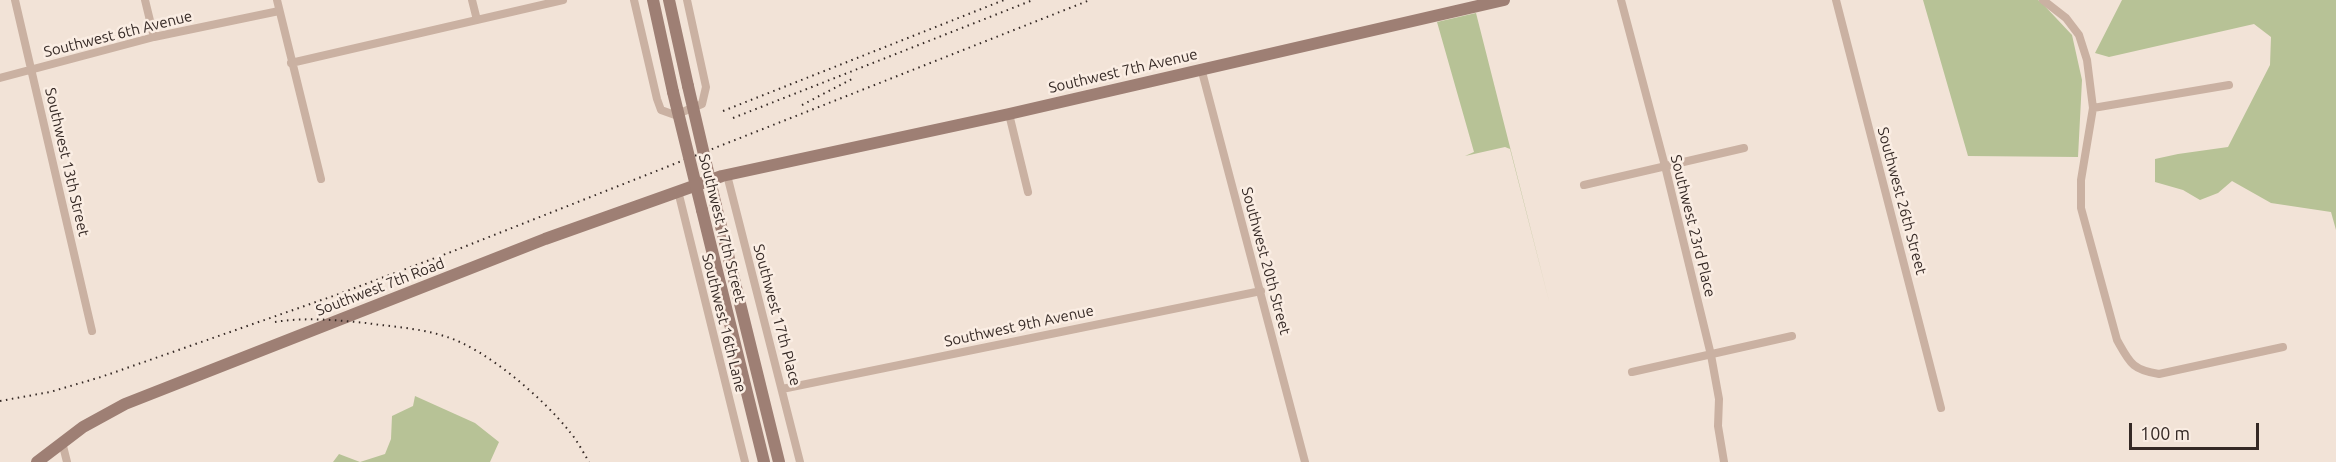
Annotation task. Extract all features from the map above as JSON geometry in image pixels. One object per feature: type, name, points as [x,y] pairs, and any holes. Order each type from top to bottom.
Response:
[{"type":"street","name":"Southwest 13th Street","points":[[15,0],[92,331]]},
{"type":"street","points":[[145,0],[154,37]]},
{"type":"street","points":[[277,0],[321,179]]},
{"type":"street","points":[[472,0],[477,20]]},
{"type":"street","points":[[291,63],[563,0]]},
{"type":"street","points":[[634,0],[657,99],[662,110],[675,115],[702,104],[706,87],[687,0]]},
{"type":"street","name":"Southwest 17th Street","points":[[653,0],[673,92],[764,462]]},
{"type":"street","name":"Southwest 17th Street","points":[[669,0],[716,206],[779,462]]},
{"type":"street","name":"Southwest 7th Avenue","points":[[748,171],[1504,0]]},
{"type":"street","name":"Southwest 23rd Place","points":[[1621,0],[1665,166],[1711,355],[1719,399],[1718,426],[1724,462]]},
{"type":"street","name":"Southwest 26th Street","points":[[1836,0],[1941,408]]},
{"type":"street","points":[[2043,0],[2066,18],[2079,35],[2087,60],[2093,108],[2081,180],[2081,208],[2117,340],[2128,359],[2140,371],[2159,374],[2283,347]]},
{"type":"street","name":"Southwest 6th Avenue","points":[[0,78],[154,37],[279,11]]},
{"type":"street","name":"Southwest 20th Street","points":[[1201,68],[1305,462]]},
{"type":"street","points":[[2093,108],[2229,86]]},
{"type":"street","points":[[1008,114],[1028,192]]},
{"type":"street","points":[[1584,185],[1744,148]]},
{"type":"street","name":"Southwest 7th Road","points":[[37,462],[83,427],[125,404],[545,239],[678,191],[727,175],[748,171]]},
{"type":"street","name":"Southwest 17th Place","points":[[727,175],[800,462]]},
{"type":"street","name":"Southwest 16th Lane","points":[[678,191],[745,462]]},
{"type":"street","name":"Southwest 9th Avenue","points":[[782,389],[1261,291]]},
{"type":"street","points":[[1632,372],[1792,336]]},
{"type":"street","points":[[62,442],[67,462]]},
{"type":"green space","points":[[1923,0],[2038,0],[2041,2],[2072,35],[2082,80],[2078,157],[1968,156]]},
{"type":"green space","points":[[2122,0],[2336,0],[2336,230],[2331,212],[2271,203],[2232,181],[2218,193],[2200,200],[2183,190],[2155,182],[2155,159],[2228,147],[2270,65],[2271,37],[2254,24],[2109,57],[2095,53]]},
{"type":"green space","points":[[1476,13],[1550,305],[1510,149],[1505,147],[1465,156],[1474,152],[1437,22]]},
{"type":"green space","points":[[415,396],[475,423],[499,442],[490,462],[360,462],[385,454],[391,439],[392,416],[413,406]]},
{"type":"green space","points":[[339,454],[360,462],[333,462]]},
{"type":"railway","points":[[723,111],[1004,0]]},
{"type":"railway","points":[[733,118],[1033,0]]},
{"type":"railway","points":[[0,401],[50,392],[101,377],[336,295],[451,252],[1090,0]]},
{"type":"railway","points":[[802,105],[852,79]]},
{"type":"railway","points":[[275,322],[309,319],[366,323],[427,332],[462,343],[513,376],[545,404],[572,435],[589,462]]}]
